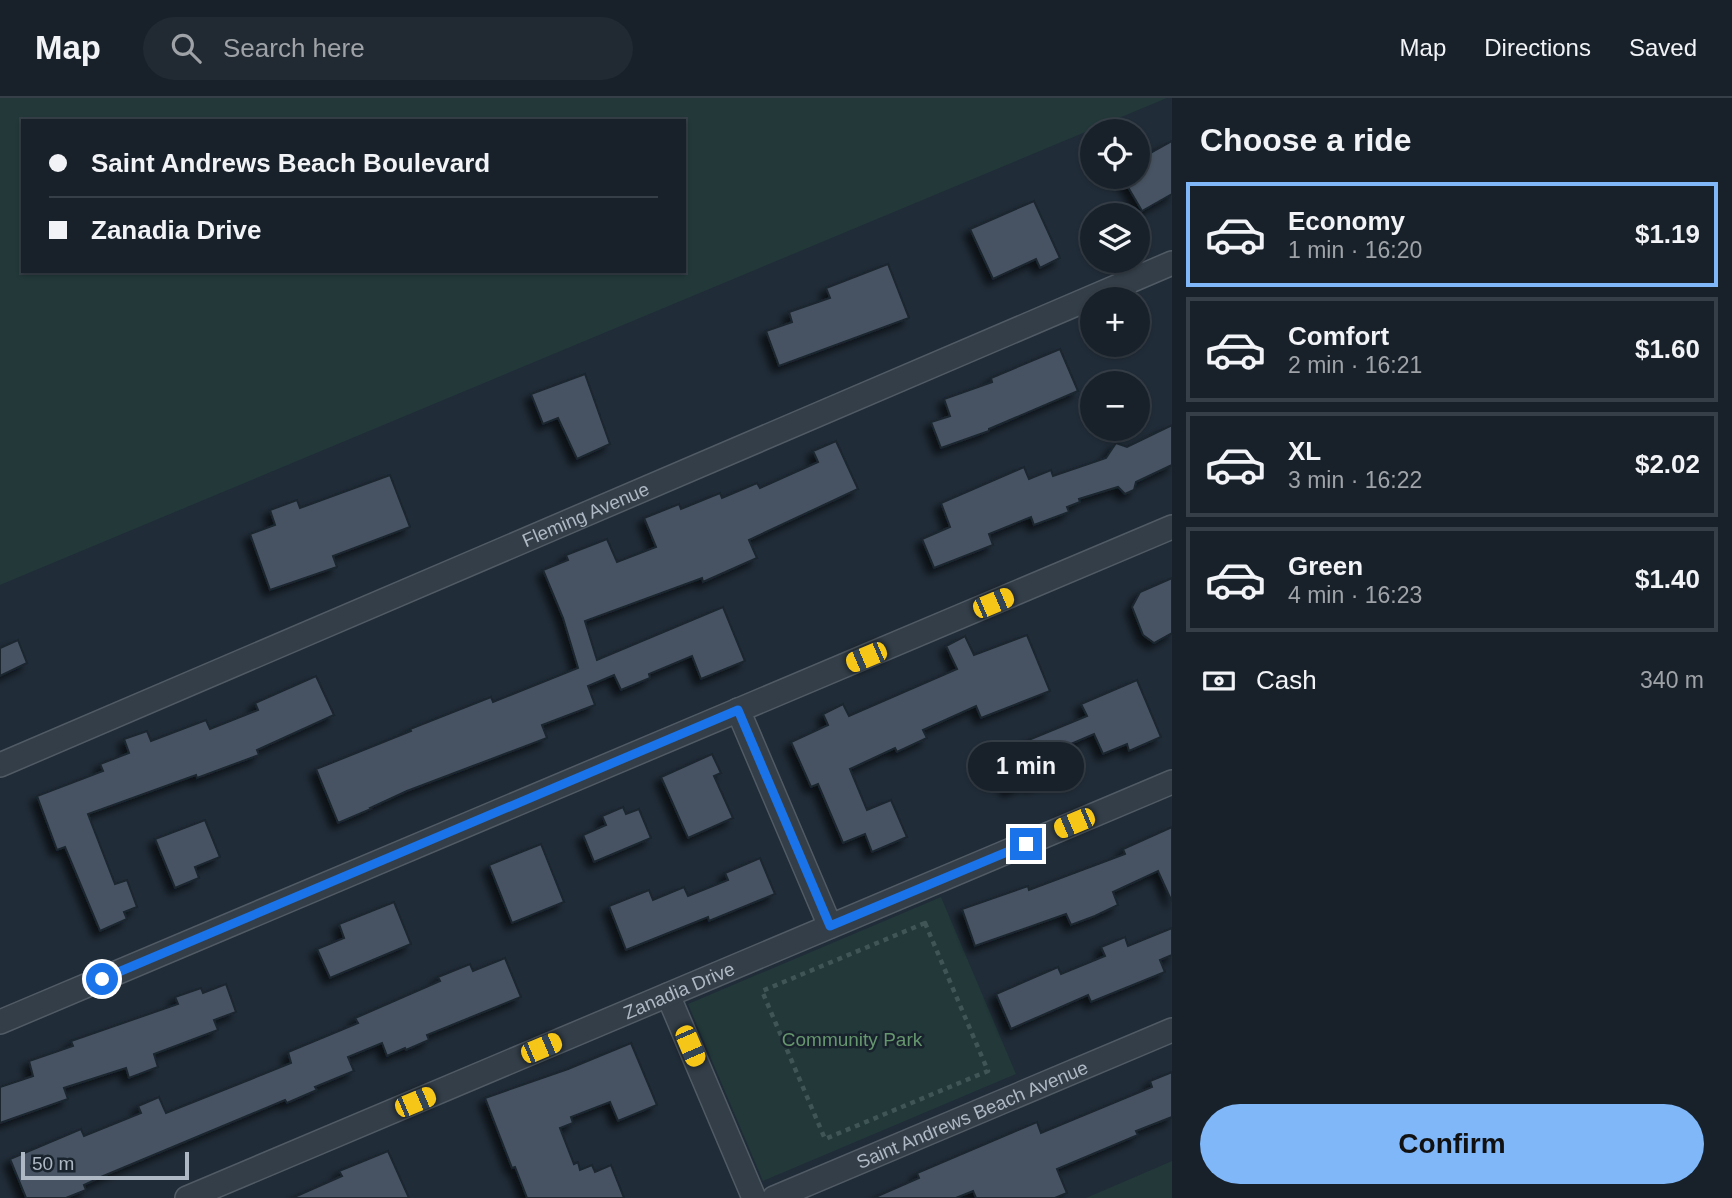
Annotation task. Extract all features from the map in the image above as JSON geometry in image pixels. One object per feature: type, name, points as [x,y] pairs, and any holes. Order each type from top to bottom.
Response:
[{"type":"street","name":"Fleming Avenue","points":[[0,765],[1172,263]]},
{"type":"street","points":[[0,1022],[1172,527]]},
{"type":"street","points":[[738,710],[830,926]]},
{"type":"street","name":"Zanadia Drive","points":[[187,1198],[1172,782]]},
{"type":"street","points":[[668,995],[754,1198]]},
{"type":"street","name":"Saint Andrews Beach Avenue","points":[[774,1198],[1172,1030]]},
{"type":"path","points":[[925,923],[988,1071],[825,1139],[762,991],[925,923]]},
{"type":"green space","points":[[0,98],[1167,98],[1117,119],[1080,119],[1080,134],[0,585]]},
{"type":"green space","name":"Community Park","points":[[941,897],[1016,1074],[763,1181],[688,1004]]},
{"type":"green space","points":[[1172,1161],[1172,1198],[1086,1198]]},
{"type":"building","points":[[1172,141],[1172,194],[1150,206],[1150,203],[1137,203],[1129,189],[1150,189],[1150,153]]},
{"type":"building","points":[[1034,201],[1060,258],[1040,268],[1036,259],[993,279],[970,229]]},
{"type":"building","points":[[888,264],[909,318],[779,366],[766,331],[792,322],[789,312],[830,298],[826,288]]},
{"type":"building","points":[[1060,349],[1078,391],[989,431],[941,448],[931,422],[950,416],[944,399],[992,382],[991,378]]},
{"type":"building","points":[[585,374],[610,444],[577,459],[558,418],[543,424],[531,394]]},
{"type":"building","points":[[1172,425],[1172,465],[1136,482],[1134,490],[1125,494],[1118,487],[1079,499],[1080,502],[1067,507],[1069,512],[1034,525],[1031,517],[989,534],[993,545],[934,568],[922,539],[950,527],[941,503],[1024,467],[1029,479],[1051,470],[1053,476],[1106,458],[1116,443],[1127,447],[1139,441],[1150,441],[1150,436]]},
{"type":"building","points":[[836,441],[858,489],[749,540],[757,558],[703,582],[702,578],[585,621],[597,660],[723,607],[745,661],[701,679],[692,656],[649,674],[650,678],[621,690],[614,675],[588,686],[595,705],[542,725],[547,738],[407,791],[338,823],[316,769],[491,697],[493,702],[578,668],[563,618],[543,570],[568,560],[566,555],[607,539],[617,562],[656,547],[644,518],[679,504],[681,509],[720,493],[722,498],[757,483],[760,488],[818,462],[813,451]]},
{"type":"building","points":[[390,475],[410,527],[333,556],[337,567],[270,590],[250,534],[275,525],[270,510],[297,500],[300,508]]},
{"type":"building","points":[[1172,578],[1172,633],[1154,643],[1143,635],[1132,607],[1140,592]]},
{"type":"building","points":[[1027,635],[1050,691],[981,718],[976,706],[923,730],[927,738],[897,752],[895,748],[850,769],[867,810],[891,800],[907,837],[872,852],[865,834],[843,843],[818,784],[811,787],[791,742],[828,725],[823,714],[843,704],[849,716],[957,669],[946,646],[965,636],[974,655]]},
{"type":"building","points":[[18,640],[27,663],[0,676],[0,648]]},
{"type":"building","points":[[316,676],[334,715],[257,750],[259,755],[88,814],[115,884],[127,880],[137,907],[124,912],[127,919],[100,931],[65,847],[57,850],[37,796],[103,771],[100,764],[129,753],[124,739],[147,731],[151,741],[206,720],[210,729],[258,710],[255,703]]},
{"type":"building","points":[[1137,680],[1161,737],[1129,751],[1127,744],[1103,754],[1094,734],[1052,752],[1062,773],[1031,786],[1029,782],[1008,791],[992,755],[1087,716],[1081,704]]},
{"type":"building","points":[[712,754],[721,773],[714,776],[733,818],[688,838],[661,777]]},
{"type":"building","points":[[623,807],[626,814],[639,809],[651,838],[594,862],[583,835],[606,825],[602,816]]},
{"type":"building","points":[[205,820],[220,857],[195,867],[199,878],[175,888],[155,839]]},
{"type":"building","points":[[1172,827],[1172,902],[1158,871],[1113,892],[1118,905],[1095,916],[1071,925],[1066,914],[975,946],[962,909],[1028,886],[1029,890],[1125,854],[1123,849]]},
{"type":"building","points":[[541,844],[564,902],[512,923],[489,865]]},
{"type":"building","points":[[760,858],[775,894],[626,950],[609,906],[649,890],[653,900],[684,887],[688,896],[728,880],[725,873]]},
{"type":"building","points":[[394,902],[411,944],[330,978],[317,949],[344,938],[339,924]]},
{"type":"building","points":[[1172,928],[1172,955],[1160,960],[1165,972],[1091,1002],[1088,995],[1011,1029],[996,994],[1058,967],[1061,974],[1105,956],[1101,947],[1125,937],[1128,946]]},
{"type":"building","points":[[505,958],[521,997],[427,1035],[429,1040],[406,1050],[405,1048],[387,1056],[382,1043],[348,1057],[354,1071],[315,1087],[317,1090],[287,1103],[285,1100],[101,1177],[84,1185],[86,1190],[66,1198],[26,1198],[10,1159],[81,1129],[84,1136],[141,1113],[138,1106],[159,1097],[166,1113],[291,1063],[288,1052],[358,1023],[355,1018],[440,981],[438,977],[470,964],[473,971]]},
{"type":"building","points":[[226,984],[236,1012],[214,1020],[218,1030],[154,1054],[158,1067],[129,1078],[126,1068],[64,1088],[68,1099],[0,1123],[0,1087],[33,1076],[29,1061],[73,1046],[71,1041],[178,1004],[175,997],[201,988],[203,993]]},
{"type":"building","points":[[631,1043],[657,1105],[618,1121],[610,1102],[571,1117],[573,1123],[560,1128],[574,1164],[578,1162],[580,1170],[592,1165],[595,1172],[611,1165],[624,1198],[527,1198],[515,1167],[512,1168],[485,1098],[568,1069]]},
{"type":"building","points":[[1172,1072],[1172,1117],[1136,1131],[1138,1135],[1057,1169],[1067,1193],[1055,1198],[976,1198],[973,1191],[956,1198],[873,1198],[919,1178],[917,1173],[1037,1122],[1041,1133],[1152,1087],[1150,1081]]},
{"type":"building","points":[[388,1151],[409,1198],[292,1198],[342,1176],[339,1171]]},
{"type":"route","points":[[102,979],[738,710],[830,926],[1026,844]]}]
